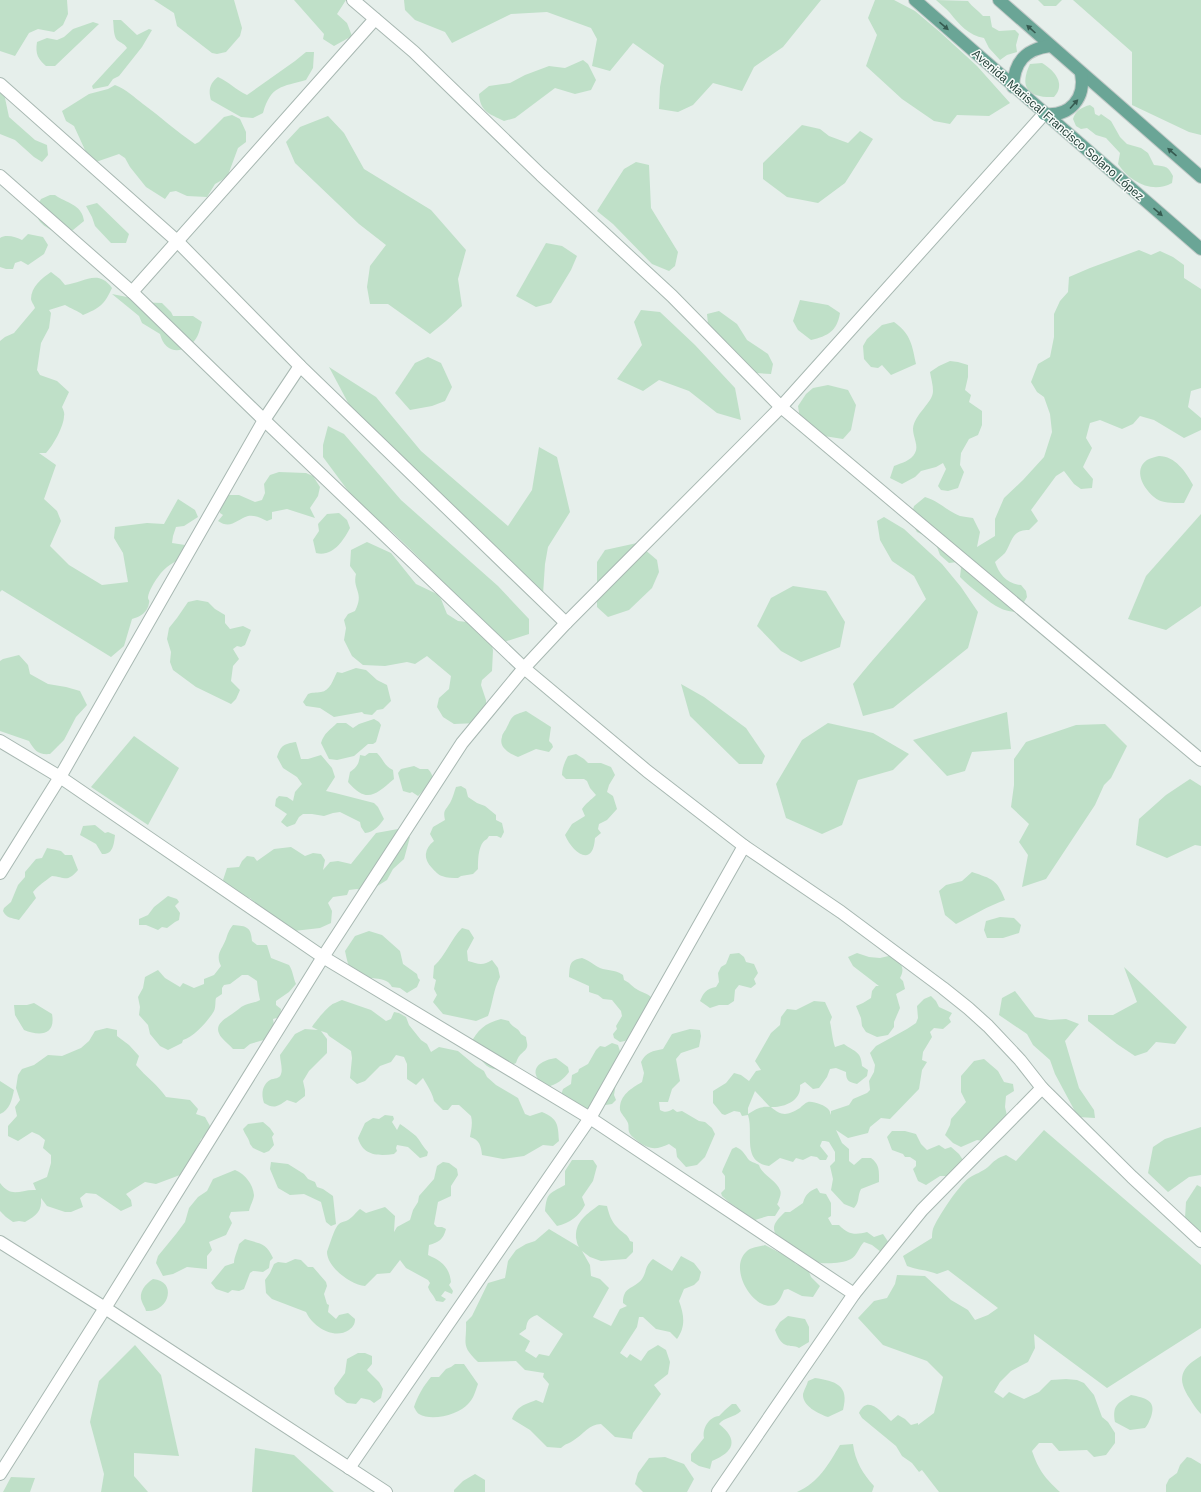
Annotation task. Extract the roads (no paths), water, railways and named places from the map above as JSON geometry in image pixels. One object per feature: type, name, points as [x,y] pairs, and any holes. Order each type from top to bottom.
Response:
[{"type":"main road","name":"Avenida Mariscal Francisco Solano López","points":[[915,0],[1044,114],[1201,249]]},
{"type":"main road","points":[[999,0],[1201,177]]},
{"type":"main road","points":[[1013,86],[1015,71],[1022,58],[1035,49],[1050,46]]},
{"type":"main road","points":[[1044,114],[1052,115],[1061,113],[1068,110],[1074,104],[1082,89],[1081,73]]},
{"type":"street","points":[[353,0],[414,52],[546,179],[672,296],[781,407],[1201,760]]},
{"type":"street","points":[[132,292],[375,19]]},
{"type":"street","points":[[0,84],[177,241],[300,366],[566,623]]},
{"type":"street","points":[[0,1474],[323,957],[462,743],[524,668],[566,623],[781,407],[1044,114]]},
{"type":"street","points":[[0,176],[132,292],[524,668],[647,771],[744,846],[841,912],[944,988],[988,1026],[1020,1060],[1042,1088],[1132,1177],[1201,1241]]},
{"type":"street","points":[[0,873],[60,777],[264,420],[300,366]]},
{"type":"street","points":[[0,741],[60,777],[323,957],[590,1118],[854,1294]]},
{"type":"street","points":[[349,1468],[590,1118],[744,846]]},
{"type":"street","points":[[718,1492],[854,1294],[922,1210],[1042,1088]]},
{"type":"street","points":[[0,1242],[105,1308],[386,1492]]}]
